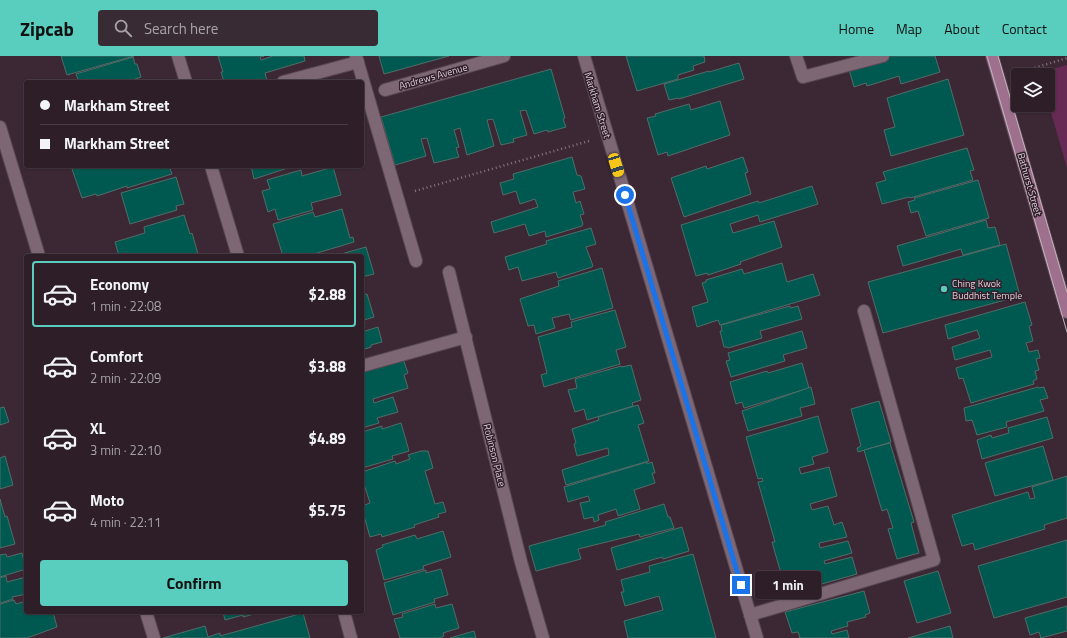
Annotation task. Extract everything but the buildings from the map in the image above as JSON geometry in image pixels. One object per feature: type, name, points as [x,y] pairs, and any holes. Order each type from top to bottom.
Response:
[{"type":"main road","name":"Bathurst Street","points":[[992,56],[1067,312]]},
{"type":"street","points":[[178,56],[185,80]]},
{"type":"street","name":"Andrews Avenue","points":[[385,90],[504,56]]},
{"type":"street","name":"Markham Street","points":[[584,56],[757,638]]},
{"type":"street","points":[[796,56],[803,77],[883,56]]},
{"type":"street","points":[[289,80],[357,59],[363,80]]},
{"type":"street","points":[[364,83],[416,261]]},
{"type":"street","points":[[0,127],[38,254]]},
{"type":"street","points":[[212,168],[237,254]]},
{"type":"street","name":"Robinson Place","points":[[449,272],[521,562],[543,638]]},
{"type":"street","points":[[750,615],[934,560],[864,311]]},
{"type":"street","points":[[364,365],[466,337]]},
{"type":"street","points":[[147,614],[154,638]]},
{"type":"street","points":[[345,614],[351,638]]},
{"type":"path","points":[[1031,68],[1067,58]]},
{"type":"path","points":[[397,196],[607,135]]},
{"type":"shaded area","points":[[1067,65],[1067,168],[1051,112],[1055,112],[1055,68]]},
{"type":"tram line","points":[[987,56],[1067,332]]},
{"type":"tram line","points":[[998,56],[1067,292]]},
{"type":"place","name":"Ching Kwok Buddhist Temple","points":[[944,289]]},
{"type":"route","points":[[625,195],[741,585]]}]
